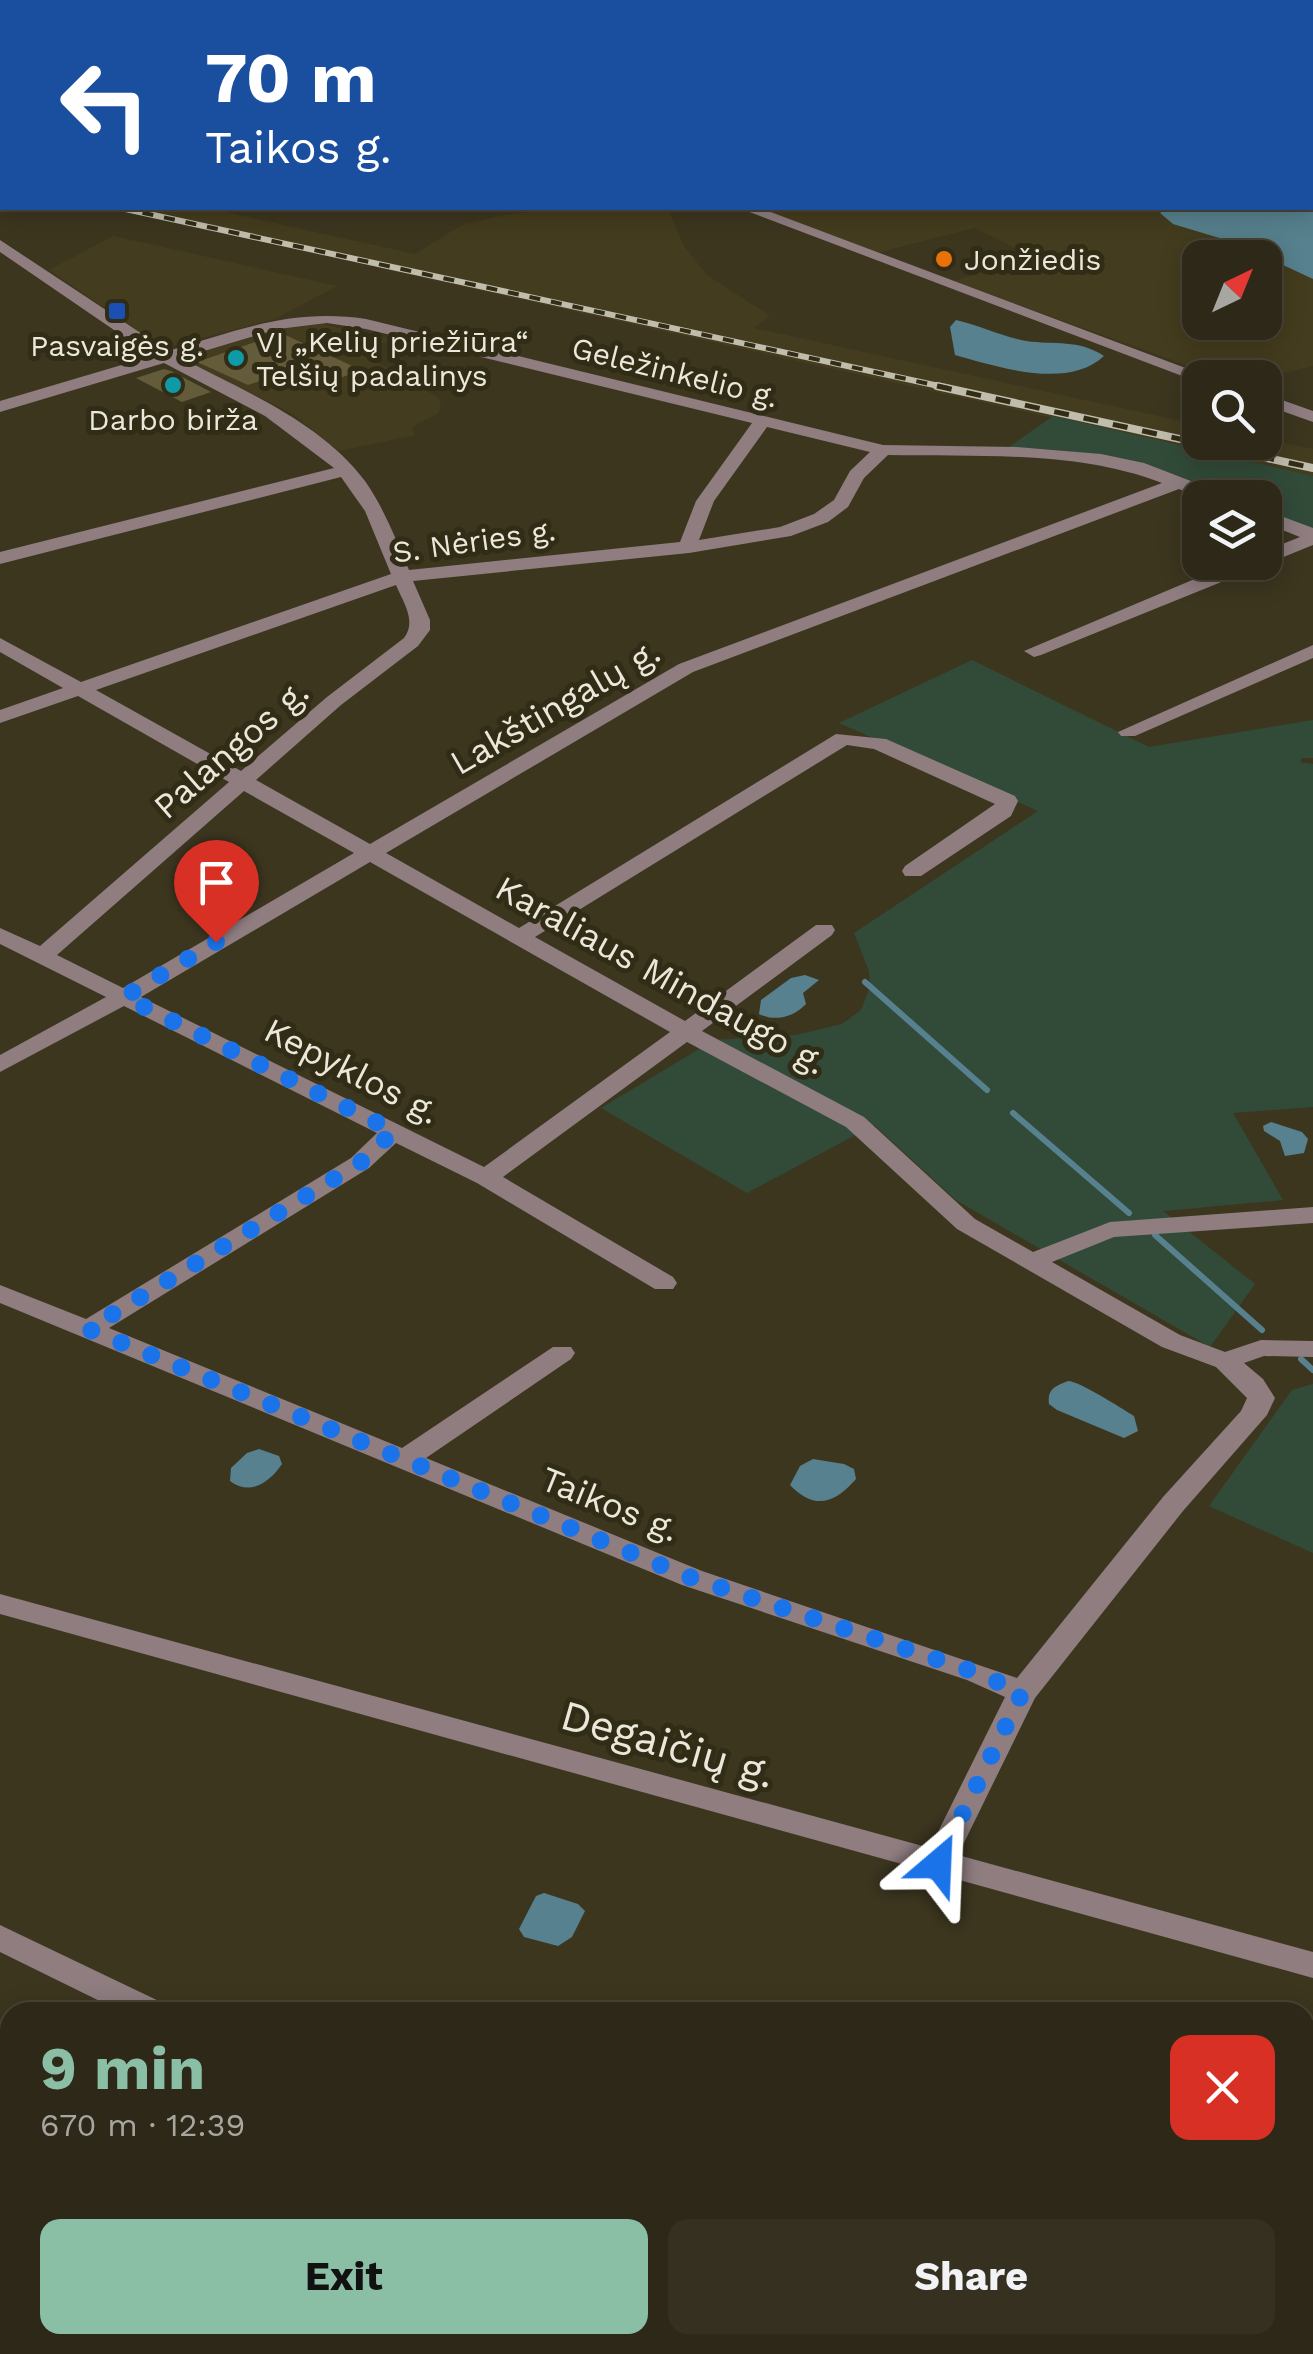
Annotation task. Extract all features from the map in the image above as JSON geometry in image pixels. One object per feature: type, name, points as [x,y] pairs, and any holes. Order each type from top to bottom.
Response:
[{"type":"street","points":[[752,210],[1182,370]]},
{"type":"street","points":[[0,246],[164,356],[294,426],[346,470],[374,512],[400,578]]},
{"type":"street","name":"Geležinkelio g.","points":[[0,407],[276,324],[327,318],[366,324],[883,450],[1068,455],[1138,468],[1182,483]]},
{"type":"street","points":[[1282,406],[1313,416]]},
{"type":"street","points":[[689,547],[688,536],[696,515],[762,422]]},
{"type":"street","name":"S. Nėries g.","points":[[0,716],[400,578],[689,547],[784,532],[821,518],[842,504],[856,476],[883,450]]},
{"type":"street","points":[[0,558],[346,470]]},
{"type":"street","name":"Lakštingalų g.","points":[[0,1065],[124,997],[686,668],[1179,482]]},
{"type":"street","points":[[1282,523],[1313,537]]},
{"type":"street","points":[[1282,551],[1313,537]]},
{"type":"street","name":"Palangos g.","points":[[42,956],[334,702],[416,636],[420,620],[400,578]]},
{"type":"street","points":[[1034,650],[1208,580]]},
{"type":"street","name":"Karaliaus Mindaugo g.","points":[[0,644],[683,1030],[855,1122],[966,1224],[1171,1342],[1225,1361],[1254,1385],[1261,1398],[1235,1438],[1173,1504],[1022,1693]]},
{"type":"street","points":[[1128,732],[1313,651]]},
{"type":"street","points":[[521,936],[843,738],[878,743],[1007,801],[1003,811],[912,871]]},
{"type":"street","points":[[486,1178],[824,930]]},
{"type":"street","name":"Kepyklos g.","points":[[0,936],[486,1178],[664,1283]]},
{"type":"street","points":[[88,1329],[360,1163],[394,1131]]},
{"type":"street","points":[[1033,1261],[1110,1230],[1313,1214]]},
{"type":"street","name":"Taikos g.","points":[[0,1293],[692,1578],[978,1673],[1022,1693]]},
{"type":"street","points":[[1225,1361],[1261,1348],[1313,1349]]},
{"type":"street","points":[[405,1460],[562,1354]]},
{"type":"street","name":"Degaičių g.","points":[[0,1604],[1313,1965]]},
{"type":"street","points":[[938,1864],[1022,1693]]},
{"type":"street","points":[[0,1937],[131,2002]]},
{"type":"shaded area","points":[[120,210],[216,210],[415,254],[462,225],[504,215],[548,210],[669,210],[684,246],[707,275],[770,316],[754,328],[1182,421],[1182,447]]},
{"type":"shaded area","points":[[760,210],[1166,210],[1230,240],[1182,240],[1182,340],[1282,340],[1282,264],[1313,279],[1313,366],[1282,374],[1282,360],[1182,360],[1182,364],[953,281],[1034,258],[975,228],[877,253]]},
{"type":"shaded area","points":[[113,236],[337,286],[275,319],[164,348],[49,270]]},
{"type":"shaded area","points":[[322,324],[390,339],[362,355],[412,380],[441,400],[439,413],[417,424],[412,429],[415,435],[339,451],[293,414],[181,359],[291,325]]},
{"type":"shaded area","points":[[1282,443],[1313,449],[1313,476],[1241,460],[1282,460]]},
{"type":"green space","points":[[1053,416],[1182,446],[1182,460],[1244,460],[1313,476],[1313,529],[1282,517],[1282,480],[1189,480],[1113,458],[1009,447]]},
{"type":"green space","points":[[972,660],[1149,747],[1313,720],[1313,758],[1302,758],[1300,762],[1313,764],[1313,1107],[1233,1113],[1283,1200],[1163,1211],[1255,1284],[1210,1347],[956,1200],[874,1125],[747,1193],[601,1108],[714,1040],[796,1035],[842,1024],[861,1010],[870,987],[869,971],[854,933],[1038,811],[839,723]]},
{"type":"green space","points":[[1313,1384],[1313,1553],[1209,1506],[1292,1390]]},
{"type":"water","points":[[1313,210],[1313,279],[1282,265],[1282,240],[1226,240],[1173,224],[1160,213]]},
{"type":"water","points":[[956,320],[1026,341],[1085,347],[1104,356],[1072,372],[1052,374],[991,365],[955,355],[950,327]]},
{"type":"water","points":[[805,975],[819,980],[803,993],[806,1004],[778,1018],[759,1014],[761,1000],[791,978]]},
{"type":"water","points":[[1271,1122],[1302,1132],[1308,1139],[1304,1153],[1285,1156],[1280,1141],[1264,1131],[1263,1126]]},
{"type":"water","points":[[1068,1381],[1134,1416],[1138,1431],[1124,1438],[1057,1410],[1049,1404],[1049,1395]]},
{"type":"water","points":[[259,1449],[279,1456],[282,1464],[277,1471],[252,1487],[230,1481],[231,1468],[247,1453]]},
{"type":"water","points":[[813,1459],[844,1464],[854,1469],[856,1479],[832,1498],[808,1498],[790,1485],[800,1466]]},
{"type":"water","points":[[544,1893],[578,1904],[585,1911],[572,1937],[558,1946],[524,1937],[519,1929],[536,1896]]},
{"type":"building","name":"VĮ „Kelių priežiūra“ Telšių padalinys","points":[[281,333],[361,370],[340,378],[309,364],[248,385],[197,362]]},
{"type":"building","name":"Darbo birža","points":[[164,369],[211,392],[182,402],[136,378]]},
{"type":"waterway","points":[[865,982],[987,1090]]},
{"type":"waterway","points":[[1013,1113],[1129,1213]]},
{"type":"waterway","points":[[1155,1235],[1262,1330]]},
{"type":"waterway","points":[[1301,1359],[1313,1370]]},
{"type":"railway","points":[[130,210],[948,388]]},
{"type":"railway","points":[[937,386],[1313,468]]},
{"type":"place","name":"Jonžiedis","points":[[944,259]]},
{"type":"place","name":"Pasvaigės g.","points":[[117,311]]},
{"type":"place","name":"VĮ „Kelių priežiūra“ Telšių padalinys","points":[[236,358]]},
{"type":"place","name":"Darbo birža","points":[[173,385]]},
{"type":"route","points":[[216,942],[124,997],[394,1131],[360,1163],[88,1329],[692,1578],[978,1673],[1022,1693],[938,1864]]}]
